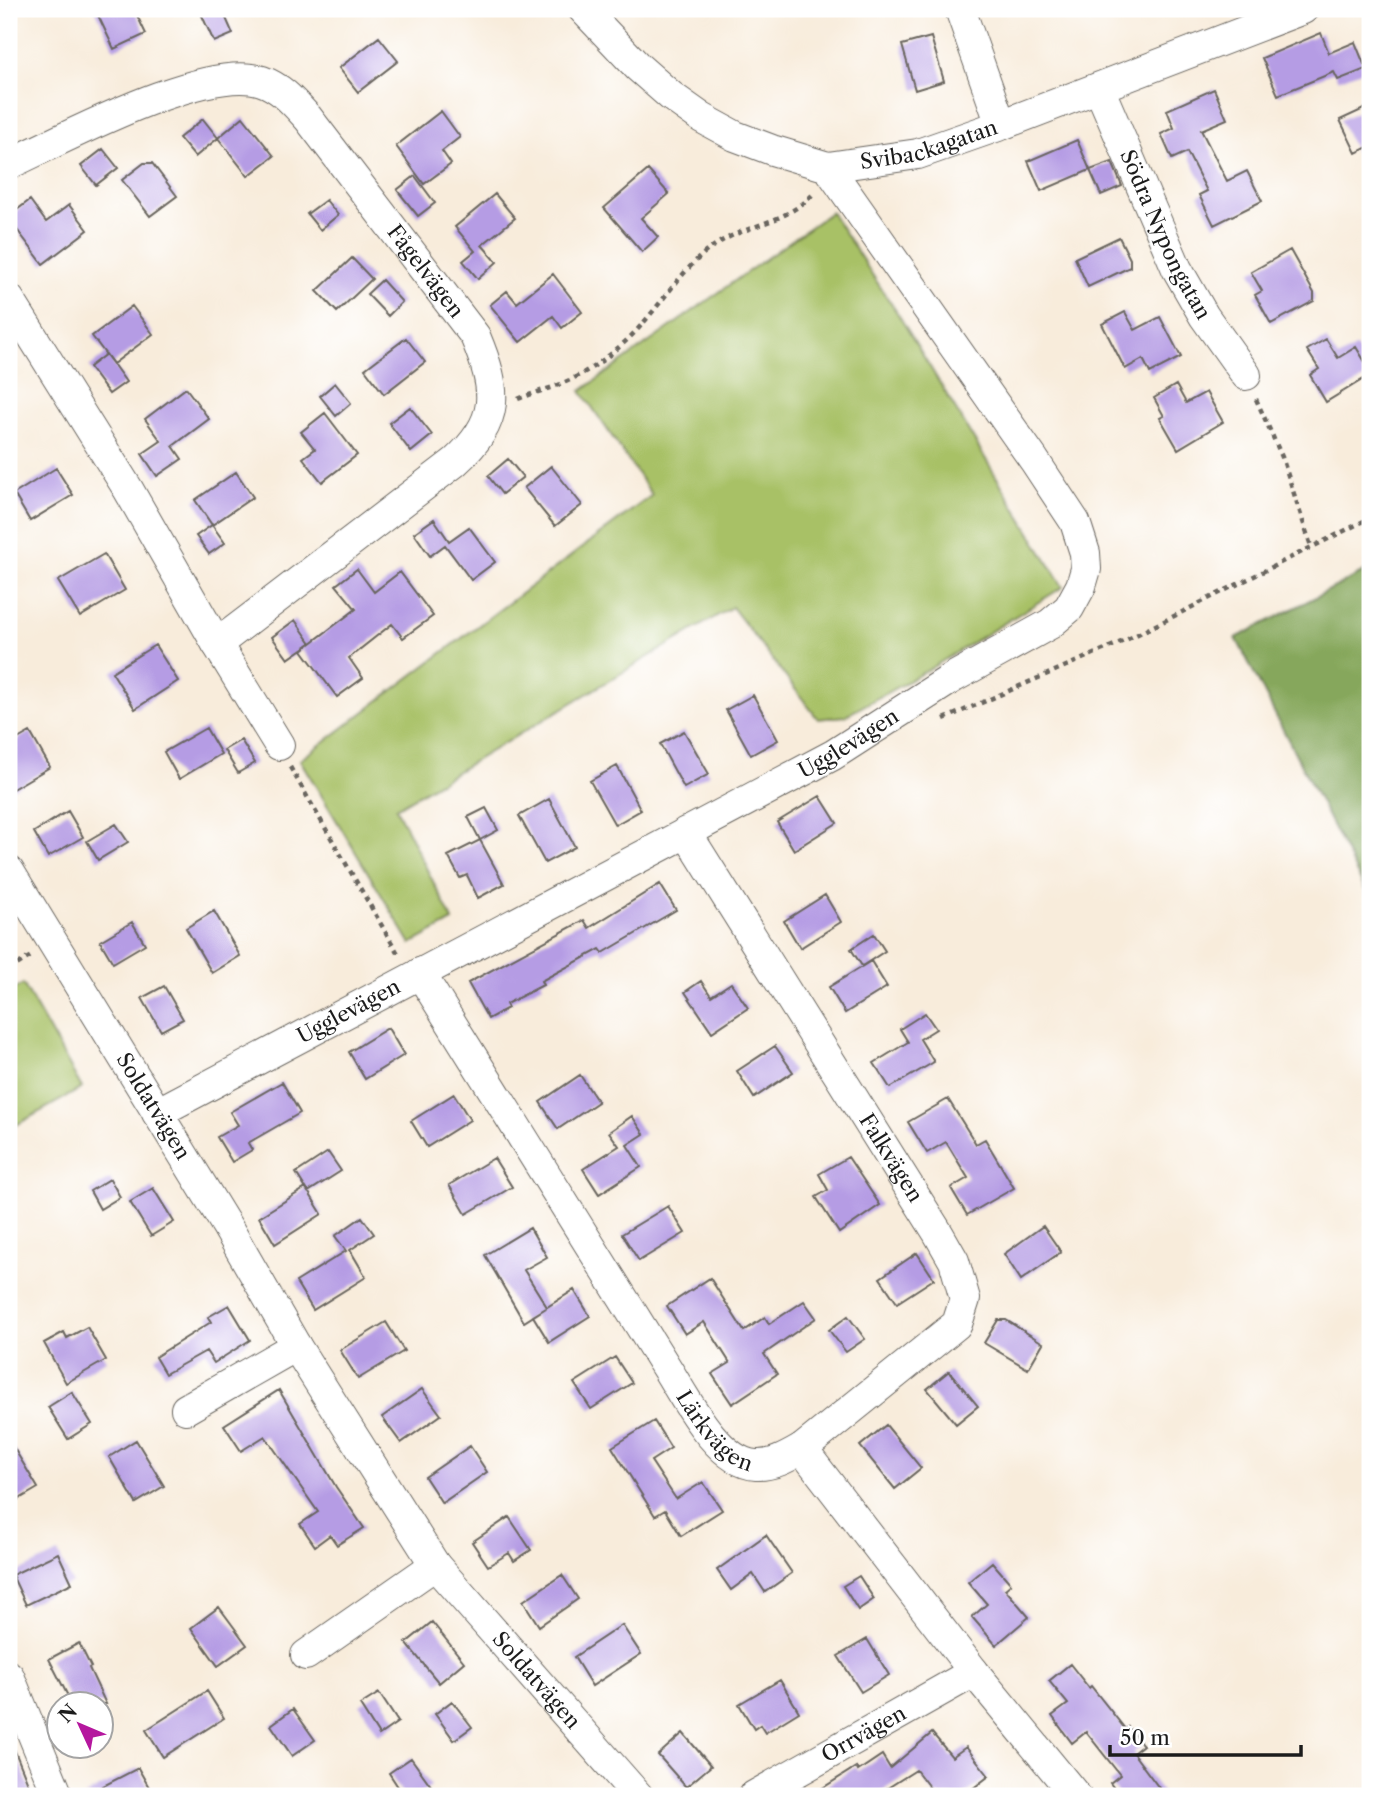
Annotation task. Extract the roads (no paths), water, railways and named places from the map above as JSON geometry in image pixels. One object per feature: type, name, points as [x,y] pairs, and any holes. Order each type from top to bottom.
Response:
[{"type":"street","name":"Svibackagatan","points":[[583,9],[638,67],[671,96],[702,118],[735,136],[828,167],[918,154],[1001,125],[1303,9]]},
{"type":"street","points":[[960,9],[1001,125]]},
{"type":"street","name":"Fågelvägen","points":[[9,164],[133,108],[183,89],[213,81],[261,81],[285,93],[308,118],[475,336],[491,379],[493,403],[475,444],[217,644]]},
{"type":"street","name":"Södra Nypongatan","points":[[1099,88],[1177,269],[1204,316],[1246,375]]},
{"type":"street","name":"Ugglevägen","points":[[157,1114],[833,755],[954,677],[1050,624],[1069,608],[1081,586],[1086,569],[1085,553],[1074,522],[1034,460],[828,167]]},
{"type":"street","points":[[9,299],[128,489],[279,745]]},
{"type":"street","name":"Falkvägen","points":[[687,832],[938,1233],[954,1261],[965,1299],[957,1324],[802,1449]]},
{"type":"street","name":"Soldatvägen","points":[[9,871],[228,1228],[296,1346],[435,1565],[638,1796]]},
{"type":"street","name":"Lärkvägen","points":[[415,975],[699,1419],[722,1448],[739,1460],[754,1465],[768,1464],[802,1449]]},
{"type":"street","points":[[186,1409],[296,1346]]},
{"type":"street","points":[[802,1449],[974,1672],[1076,1796]]},
{"type":"street","points":[[306,1655],[435,1565]]},
{"type":"street","name":"Orrvägen","points":[[754,1796],[974,1672]]},
{"type":"street","points":[[9,1677],[58,1796]]}]
